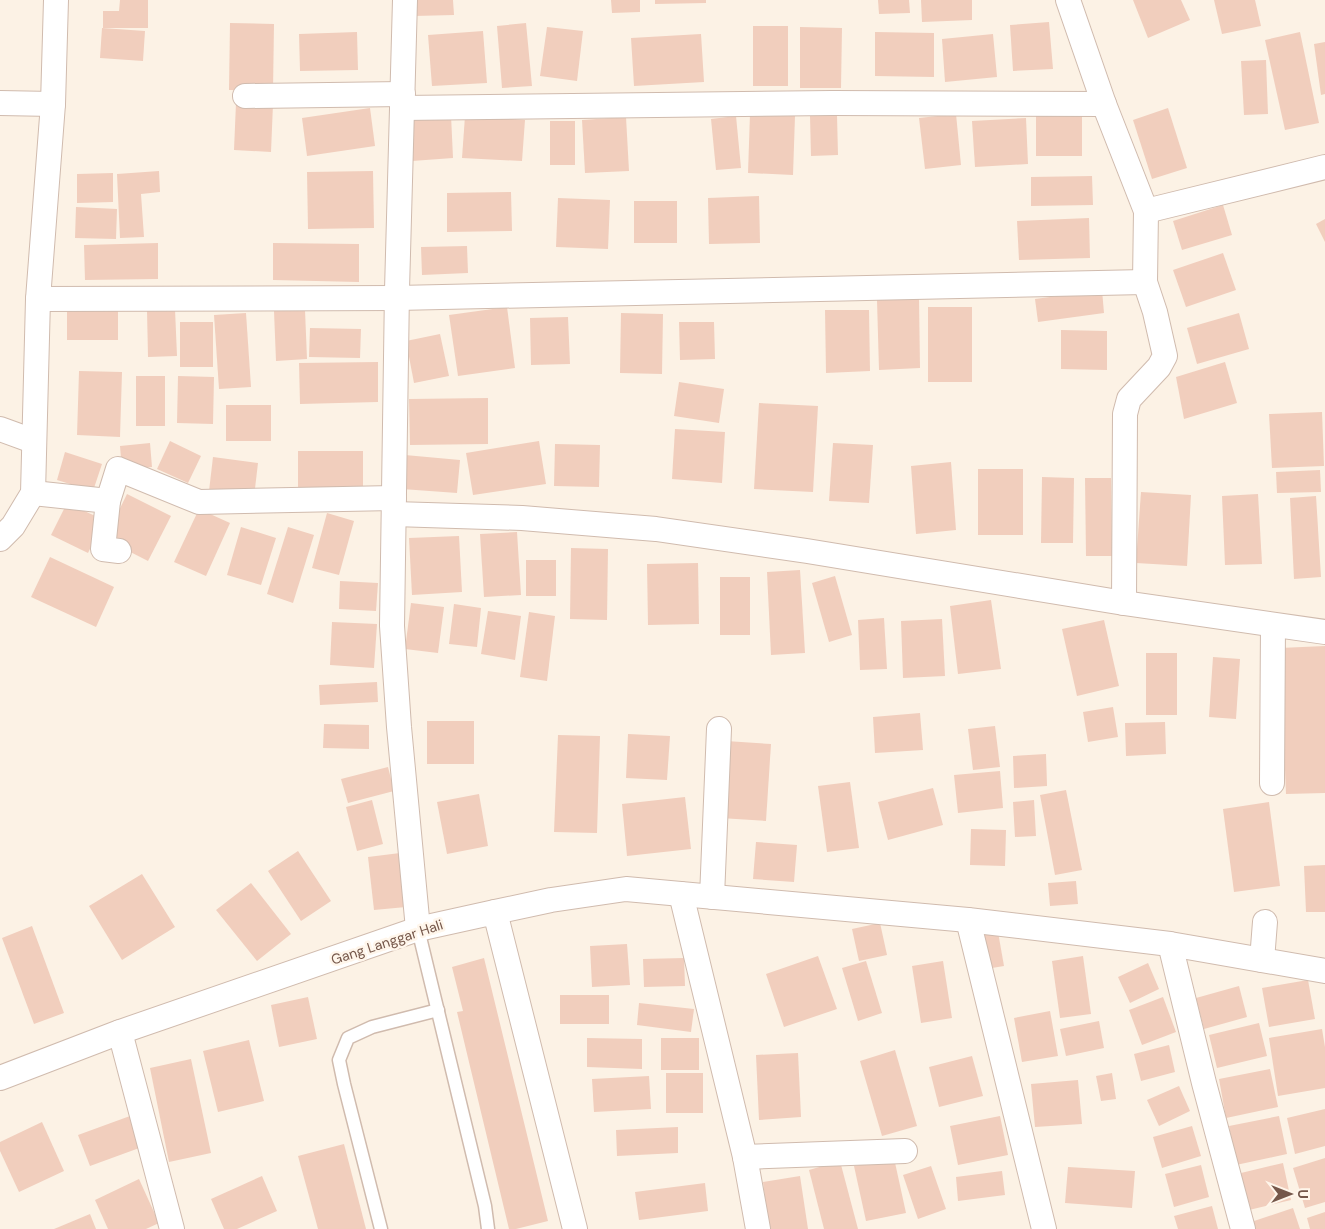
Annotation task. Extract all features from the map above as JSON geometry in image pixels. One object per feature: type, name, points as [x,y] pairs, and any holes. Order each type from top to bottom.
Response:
[{"type":"street","points":[[0,539],[13,526],[33,493],[38,299],[53,104],[56,0]]},
{"type":"street","points":[[405,0],[397,298],[392,626],[399,727],[418,929]]},
{"type":"street","points":[[1068,0],[1104,104],[1146,211],[1145,282],[1155,312],[1164,356],[1159,367],[1129,399],[1125,414],[1124,603]]},
{"type":"street","points":[[245,96],[402,101],[1104,104]]},
{"type":"street","points":[[0,103],[53,104]]},
{"type":"street","points":[[1146,211],[1325,167]]},
{"type":"street","points":[[38,299],[397,298],[1145,282]]},
{"type":"street","points":[[0,429],[33,441]]},
{"type":"street","points":[[119,551],[103,549],[108,501],[118,469],[199,502],[394,506],[656,529],[808,551],[1124,603],[1325,632]]},
{"type":"street","points":[[33,493],[108,501]]},
{"type":"street","points":[[1272,783],[1273,625]]},
{"type":"street","points":[[712,897],[719,729]]},
{"type":"street","name":"Gang Langgar Hali","points":[[0,1078],[120,1032],[418,929],[552,900],[626,889],[968,920],[1170,944],[1325,971]]},
{"type":"street","points":[[681,894],[745,1157],[758,1229]]},
{"type":"street","points":[[495,912],[575,1229]]},
{"type":"street","points":[[968,920],[1044,1229]]},
{"type":"street","points":[[1262,960],[1265,922]]},
{"type":"street","points":[[1170,944],[1204,1083],[1243,1229]]},
{"type":"street","points":[[120,1032],[172,1229]]},
{"type":"street","points":[[745,1157],[905,1151]]},
{"type":"lane","points":[[418,929],[485,1206],[488,1229]]},
{"type":"lane","points":[[381,1229],[344,1084],[340,1060],[348,1038],[372,1027],[438,1010]]},
{"type":"building","points":[[120,0],[148,0],[148,28],[103,28],[103,11],[119,11]]},
{"type":"building","points":[[414,0],[453,0],[454,15],[414,16]]},
{"type":"building","points":[[611,0],[640,0],[640,12],[612,13]]},
{"type":"building","points":[[655,0],[706,0],[706,3],[655,4]]},
{"type":"building","points":[[878,0],[909,0],[910,13],[879,14]]},
{"type":"building","points":[[921,0],[972,0],[972,20],[922,22]]},
{"type":"building","points":[[1133,0],[1181,0],[1190,20],[1148,38]]},
{"type":"building","points":[[1214,0],[1255,0],[1261,26],[1222,34]]},
{"type":"building","points":[[1049,22],[1053,69],[1013,71],[1010,25]]},
{"type":"building","points":[[230,23],[274,24],[273,91],[229,90]]},
{"type":"building","points":[[526,23],[532,86],[502,88],[497,26]]},
{"type":"building","points":[[753,26],[788,26],[788,86],[753,86]]},
{"type":"building","points":[[547,27],[583,31],[577,81],[540,76]]},
{"type":"building","points":[[800,27],[842,28],[841,88],[800,88]]},
{"type":"building","points":[[102,28],[145,31],[143,61],[100,58]]},
{"type":"building","points":[[483,31],[487,83],[432,86],[428,35]]},
{"type":"building","points":[[357,32],[358,70],[300,71],[299,34]]},
{"type":"building","points":[[875,32],[934,33],[934,77],[875,76]]},
{"type":"building","points":[[1300,32],[1319,123],[1285,130],[1265,40]]},
{"type":"building","points":[[701,34],[704,82],[634,86],[631,38]]},
{"type":"building","points":[[993,34],[997,77],[945,82],[942,39]]},
{"type":"building","points":[[1325,42],[1325,94],[1321,95],[1314,44]]},
{"type":"building","points":[[1266,60],[1268,114],[1244,115],[1241,61]]},
{"type":"building","points":[[236,103],[273,104],[271,152],[234,150]]},
{"type":"building","points":[[370,108],[375,146],[307,156],[302,118]]},
{"type":"building","points":[[1168,108],[1187,168],[1152,179],[1133,120]]},
{"type":"building","points":[[750,114],[795,116],[793,175],[748,173]]},
{"type":"building","points":[[956,114],[961,165],[925,169],[919,118]]},
{"type":"building","points":[[451,115],[453,158],[412,161],[410,118]]},
{"type":"building","points":[[837,115],[838,155],[811,156],[810,116]]},
{"type":"building","points":[[1036,115],[1082,115],[1082,156],[1036,156]]},
{"type":"building","points":[[465,116],[525,120],[522,161],[462,158]]},
{"type":"building","points":[[736,116],[741,168],[716,170],[711,119]]},
{"type":"building","points":[[626,117],[629,171],[585,173],[582,120]]},
{"type":"building","points":[[1026,118],[1028,164],[975,167],[972,121]]},
{"type":"building","points":[[550,121],[575,121],[575,165],[550,165]]},
{"type":"building","points":[[159,171],[160,192],[141,194],[144,237],[120,238],[117,174]]},
{"type":"building","points":[[373,171],[374,228],[308,229],[307,172]]},
{"type":"building","points":[[113,173],[113,202],[77,203],[77,174]]},
{"type":"building","points":[[1092,176],[1093,205],[1031,206],[1031,177]]},
{"type":"building","points":[[511,192],[512,231],[447,232],[447,193]]},
{"type":"building","points":[[759,196],[760,243],[709,244],[708,198]]},
{"type":"building","points":[[558,198],[610,200],[608,249],[556,247]]},
{"type":"building","points":[[634,201],[677,201],[677,243],[634,243]]},
{"type":"building","points":[[1223,205],[1232,235],[1182,250],[1173,221]]},
{"type":"building","points":[[76,207],[117,209],[116,239],[75,238]]},
{"type":"building","points":[[1089,218],[1090,258],[1019,260],[1017,221]]},
{"type":"building","points":[[1325,219],[1325,242],[1316,224]]},
{"type":"building","points":[[158,243],[158,279],[85,280],[84,245]]},
{"type":"building","points":[[273,243],[359,244],[359,282],[273,280]]},
{"type":"building","points":[[467,246],[468,273],[422,275],[421,247]]},
{"type":"building","points":[[1223,253],[1236,290],[1186,307],[1173,270]]},
{"type":"building","points":[[1102,290],[1104,313],[1038,322],[1035,299]]},
{"type":"building","points":[[919,299],[920,368],[879,370],[877,300]]},
{"type":"building","points":[[67,304],[118,304],[118,340],[67,340]]},
{"type":"building","points":[[507,307],[515,368],[458,376],[449,315]]},
{"type":"building","points":[[928,307],[972,307],[972,382],[928,382]]},
{"type":"building","points":[[175,309],[177,356],[148,357],[147,310]]},
{"type":"building","points":[[305,310],[307,359],[276,361],[274,311]]},
{"type":"building","points":[[825,310],[869,310],[870,371],[826,373]]},
{"type":"building","points":[[246,313],[251,387],[219,389],[214,315]]},
{"type":"building","points":[[621,313],[663,314],[662,374],[620,373]]},
{"type":"building","points":[[1239,313],[1249,349],[1197,364],[1187,328]]},
{"type":"building","points":[[568,317],[570,364],[531,365],[530,318]]},
{"type":"building","points":[[180,322],[213,322],[213,367],[180,367]]},
{"type":"building","points":[[679,322],[714,322],[715,359],[680,360]]},
{"type":"building","points":[[310,328],[361,329],[360,358],[309,357]]},
{"type":"building","points":[[1061,330],[1107,331],[1107,370],[1061,369]]},
{"type":"building","points":[[440,334],[449,376],[414,383],[406,341]]},
{"type":"building","points":[[378,362],[378,402],[300,404],[299,363]]},
{"type":"building","points":[[1225,362],[1237,403],[1184,419],[1176,377]]},
{"type":"building","points":[[79,371],[122,372],[120,437],[77,435]]},
{"type":"building","points":[[136,376],[165,376],[165,426],[136,426]]},
{"type":"building","points":[[178,376],[214,377],[213,424],[177,423]]},
{"type":"building","points":[[679,382],[724,389],[719,423],[674,416]]},
{"type":"building","points":[[488,398],[488,444],[410,445],[409,399]]},
{"type":"building","points":[[759,403],[818,406],[813,492],[754,489]]},
{"type":"building","points":[[226,405],[271,405],[271,441],[226,441]]},
{"type":"building","points":[[1322,412],[1324,466],[1272,468],[1269,414]]},
{"type":"building","points":[[675,429],[725,432],[722,483],[672,479]]},
{"type":"building","points":[[170,441],[201,456],[188,483],[157,469]]},
{"type":"building","points":[[539,441],[546,484],[473,495],[466,453]]},
{"type":"building","points":[[150,443],[152,467],[122,470],[120,446]]},
{"type":"building","points":[[833,443],[873,445],[869,503],[829,501]]},
{"type":"building","points":[[555,444],[600,445],[599,487],[554,486]]},
{"type":"building","points":[[298,451],[363,451],[363,492],[298,492]]},
{"type":"building","points":[[65,452],[102,464],[93,491],[57,480]]},
{"type":"building","points":[[405,455],[460,460],[457,493],[402,489]]},
{"type":"building","points":[[213,457],[258,463],[254,497],[209,491]]},
{"type":"building","points":[[951,462],[956,530],[916,534],[911,466]]},
{"type":"building","points":[[978,469],[1023,469],[1023,535],[978,535]]},
{"type":"building","points":[[1320,470],[1321,492],[1277,493],[1276,472]]},
{"type":"building","points":[[1042,477],[1074,478],[1073,543],[1041,543]]},
{"type":"building","points":[[1085,478],[1111,478],[1112,556],[1086,556]]},
{"type":"building","points":[[1141,492],[1191,495],[1187,566],[1136,563]]},
{"type":"building","points":[[127,494],[171,516],[148,561],[105,539]]},
{"type":"building","points":[[1258,494],[1262,564],[1225,565],[1222,496]]},
{"type":"building","points":[[1316,496],[1321,577],[1294,579],[1290,498]]},
{"type":"building","points":[[67,503],[104,520],[88,553],[51,535]]},
{"type":"building","points":[[199,509],[230,523],[206,576],[174,562]]},
{"type":"building","points":[[327,513],[354,521],[339,575],[312,568]]},
{"type":"building","points":[[241,527],[276,538],[261,585],[227,575]]},
{"type":"building","points":[[288,527],[314,535],[293,603],[267,594]]},
{"type":"building","points":[[517,532],[521,595],[484,597],[480,534]]},
{"type":"building","points":[[459,536],[462,592],[412,595],[409,538]]},
{"type":"building","points":[[571,548],[608,549],[607,620],[570,619]]},
{"type":"building","points":[[50,557],[114,587],[96,627],[31,597]]},
{"type":"building","points":[[526,560],[556,560],[556,596],[526,596]]},
{"type":"building","points":[[698,563],[699,624],[648,625],[647,564]]},
{"type":"building","points":[[800,570],[805,653],[771,655],[767,572]]},
{"type":"building","points":[[835,576],[852,635],[829,642],[812,583]]},
{"type":"building","points":[[720,577],[750,577],[750,635],[720,635]]},
{"type":"building","points":[[340,581],[378,583],[376,611],[339,609]]},
{"type":"building","points":[[991,600],[1001,669],[958,674],[950,606]]},
{"type":"building","points":[[411,603],[444,607],[438,653],[405,649]]},
{"type":"building","points":[[454,604],[481,608],[477,647],[449,644]]},
{"type":"building","points":[[488,611],[521,616],[515,660],[481,654]]},
{"type":"building","points":[[529,612],[555,616],[547,681],[520,677]]},
{"type":"building","points":[[884,618],[887,669],[860,670],[858,620]]},
{"type":"building","points":[[942,619],[945,676],[903,678],[901,621]]},
{"type":"building","points":[[1104,620],[1119,686],[1077,696],[1062,629]]},
{"type":"building","points":[[332,622],[377,624],[374,668],[330,665]]},
{"type":"building","points":[[1325,646],[1325,793],[1286,794],[1280,648]]},
{"type":"building","points":[[1146,653],[1177,653],[1177,715],[1146,715]]},
{"type":"building","points":[[1213,657],[1240,659],[1236,719],[1209,717]]},
{"type":"building","points":[[377,682],[378,702],[320,705],[319,685]]},
{"type":"building","points":[[1113,707],[1118,737],[1088,742],[1083,712]]},
{"type":"building","points":[[920,713],[923,750],[875,753],[873,717]]},
{"type":"building","points":[[427,721],[474,721],[474,764],[427,764]]},
{"type":"building","points":[[1165,722],[1166,754],[1126,756],[1125,723]]},
{"type":"building","points":[[324,724],[369,725],[369,749],[323,748]]},
{"type":"building","points":[[995,726],[1000,767],[973,770],[968,729]]},
{"type":"building","points":[[628,734],[670,736],[667,780],[626,778]]},
{"type":"building","points":[[558,735],[600,736],[597,833],[554,832]]},
{"type":"building","points":[[726,741],[771,744],[766,821],[720,818]]},
{"type":"building","points":[[1046,754],[1047,786],[1014,788],[1013,756]]},
{"type":"building","points":[[388,767],[394,791],[348,803],[341,779]]},
{"type":"building","points":[[1000,771],[1003,808],[958,813],[954,775]]},
{"type":"building","points":[[850,782],[859,848],[827,852],[818,786]]},
{"type":"building","points":[[933,788],[943,825],[888,840],[878,802]]},
{"type":"building","points":[[1066,790],[1082,870],[1055,875],[1040,795]]},
{"type":"building","points":[[479,794],[488,846],[447,854],[437,802]]},
{"type":"building","points":[[685,797],[691,849],[627,856],[622,804]]},
{"type":"building","points":[[372,800],[383,844],[357,851],[346,807]]},
{"type":"building","points":[[1034,800],[1036,836],[1015,837],[1013,802]]},
{"type":"building","points":[[1269,802],[1280,886],[1234,892],[1223,809]]},
{"type":"building","points":[[971,829],[1006,830],[1005,866],[970,865]]},
{"type":"building","points":[[756,842],[797,845],[794,882],[753,879]]},
{"type":"building","points":[[298,851],[331,901],[301,921],[268,871]]},
{"type":"building","points":[[400,853],[406,907],[374,910],[368,857]]},
{"type":"building","points":[[1325,865],[1325,912],[1306,912],[1304,866]]},
{"type":"building","points":[[142,874],[175,927],[122,960],[89,906]]},
{"type":"building","points":[[1076,881],[1078,904],[1050,906],[1048,883]]},
{"type":"building","points":[[251,883],[291,934],[257,961],[216,910]]},
{"type":"building","points":[[880,923],[887,955],[859,961],[852,929]]},
{"type":"building","points":[[32,926],[64,1013],[34,1024],[2,938]]},
{"type":"building","points":[[998,932],[1004,966],[986,969],[979,936]]},
{"type":"building","points":[[627,944],[630,985],[592,987],[590,946]]},
{"type":"building","points":[[818,956],[837,1009],[784,1027],[766,974]]},
{"type":"building","points":[[1083,956],[1091,1014],[1060,1018],[1052,961]]},
{"type":"building","points":[[484,958],[548,1221],[516,1229],[509,1229],[457,1012],[463,1011],[452,967]]},
{"type":"building","points":[[684,958],[685,986],[644,987],[643,959]]},
{"type":"building","points":[[866,961],[882,1013],[858,1021],[842,968]]},
{"type":"building","points":[[943,961],[952,1018],[921,1023],[912,966]]},
{"type":"building","points":[[1148,963],[1159,989],[1130,1003],[1118,977]]},
{"type":"building","points":[[1308,980],[1315,1019],[1269,1027],[1262,988]]},
{"type":"building","points":[[1239,986],[1247,1017],[1204,1029],[1196,998]]},
{"type":"building","points":[[560,995],[609,995],[609,1024],[560,1024]]},
{"type":"building","points":[[308,997],[317,1039],[279,1047],[271,1005]]},
{"type":"building","points":[[1163,997],[1176,1032],[1142,1045],[1129,1010]]},
{"type":"building","points":[[639,1003],[694,1009],[691,1032],[637,1025]]},
{"type":"building","points":[[1050,1011],[1058,1056],[1022,1062],[1014,1018]]},
{"type":"building","points":[[1099,1021],[1104,1048],[1066,1056],[1060,1029]]},
{"type":"building","points":[[1259,1023],[1267,1056],[1217,1068],[1209,1035]]},
{"type":"building","points":[[1322,1029],[1325,1047],[1325,1088],[1278,1096],[1269,1038]]},
{"type":"building","points":[[587,1038],[642,1039],[642,1069],[587,1067]]},
{"type":"building","points":[[661,1038],[699,1038],[699,1070],[661,1070]]},
{"type":"building","points":[[249,1040],[264,1101],[218,1112],[203,1051]]},
{"type":"building","points":[[1169,1045],[1175,1072],[1141,1081],[1134,1054]]},
{"type":"building","points":[[895,1050],[917,1126],[882,1136],[860,1061]]},
{"type":"building","points":[[798,1053],[801,1117],[759,1120],[756,1055]]},
{"type":"building","points":[[972,1056],[983,1096],[939,1107],[929,1067]]},
{"type":"building","points":[[191,1059],[211,1153],[169,1162],[150,1068]]},
{"type":"building","points":[[1270,1069],[1278,1107],[1226,1118],[1219,1079]]},
{"type":"building","points":[[666,1073],[703,1073],[703,1113],[666,1113]]},
{"type":"building","points":[[1112,1073],[1116,1099],[1101,1101],[1096,1076]]},
{"type":"building","points":[[649,1076],[651,1109],[594,1112],[592,1079]]},
{"type":"building","points":[[1078,1080],[1082,1124],[1035,1127],[1031,1084]]},
{"type":"building","points":[[1179,1086],[1190,1111],[1159,1126],[1147,1100]]},
{"type":"building","points":[[1325,1109],[1325,1146],[1295,1154],[1287,1118]]},
{"type":"building","points":[[130,1116],[142,1147],[90,1166],[78,1135]]},
{"type":"building","points":[[1000,1116],[1008,1155],[958,1165],[950,1126]]},
{"type":"building","points":[[1279,1116],[1287,1154],[1236,1165],[1229,1126]]},
{"type":"building","points":[[42,1122],[64,1171],[19,1192],[0,1151],[0,1142]]},
{"type":"building","points":[[1192,1126],[1201,1156],[1162,1168],[1153,1137]]},
{"type":"building","points":[[678,1127],[678,1153],[617,1156],[616,1130]]},
{"type":"building","points":[[344,1144],[366,1229],[318,1229],[298,1156]]},
{"type":"building","points":[[894,1158],[906,1213],[866,1221],[854,1166]]},
{"type":"building","points":[[1325,1158],[1325,1202],[1305,1208],[1293,1168]]},
{"type":"building","points":[[840,1161],[858,1229],[824,1229],[809,1170]]},
{"type":"building","points":[[1283,1163],[1291,1200],[1249,1210],[1241,1173]]},
{"type":"building","points":[[1201,1165],[1209,1197],[1174,1207],[1165,1174]]},
{"type":"building","points":[[931,1166],[946,1209],[918,1219],[903,1175]]},
{"type":"building","points":[[1068,1167],[1135,1171],[1132,1208],[1065,1203]]},
{"type":"building","points":[[1002,1171],[1005,1195],[958,1201],[956,1177]]},
{"type":"building","points":[[262,1176],[277,1211],[237,1229],[224,1229],[211,1199]]},
{"type":"building","points":[[800,1176],[808,1229],[769,1229],[763,1182]]},
{"type":"building","points":[[139,1179],[159,1223],[146,1229],[108,1229],[95,1200]]},
{"type":"building","points":[[705,1183],[708,1211],[639,1220],[635,1192]]},
{"type":"building","points":[[1212,1206],[1218,1229],[1178,1229],[1174,1216]]},
{"type":"building","points":[[1293,1208],[1300,1229],[1253,1229],[1251,1222]]},
{"type":"building","points":[[1325,1212],[1325,1229],[1310,1229],[1307,1218]]},
{"type":"building","points":[[90,1214],[96,1229],[54,1229]]}]
